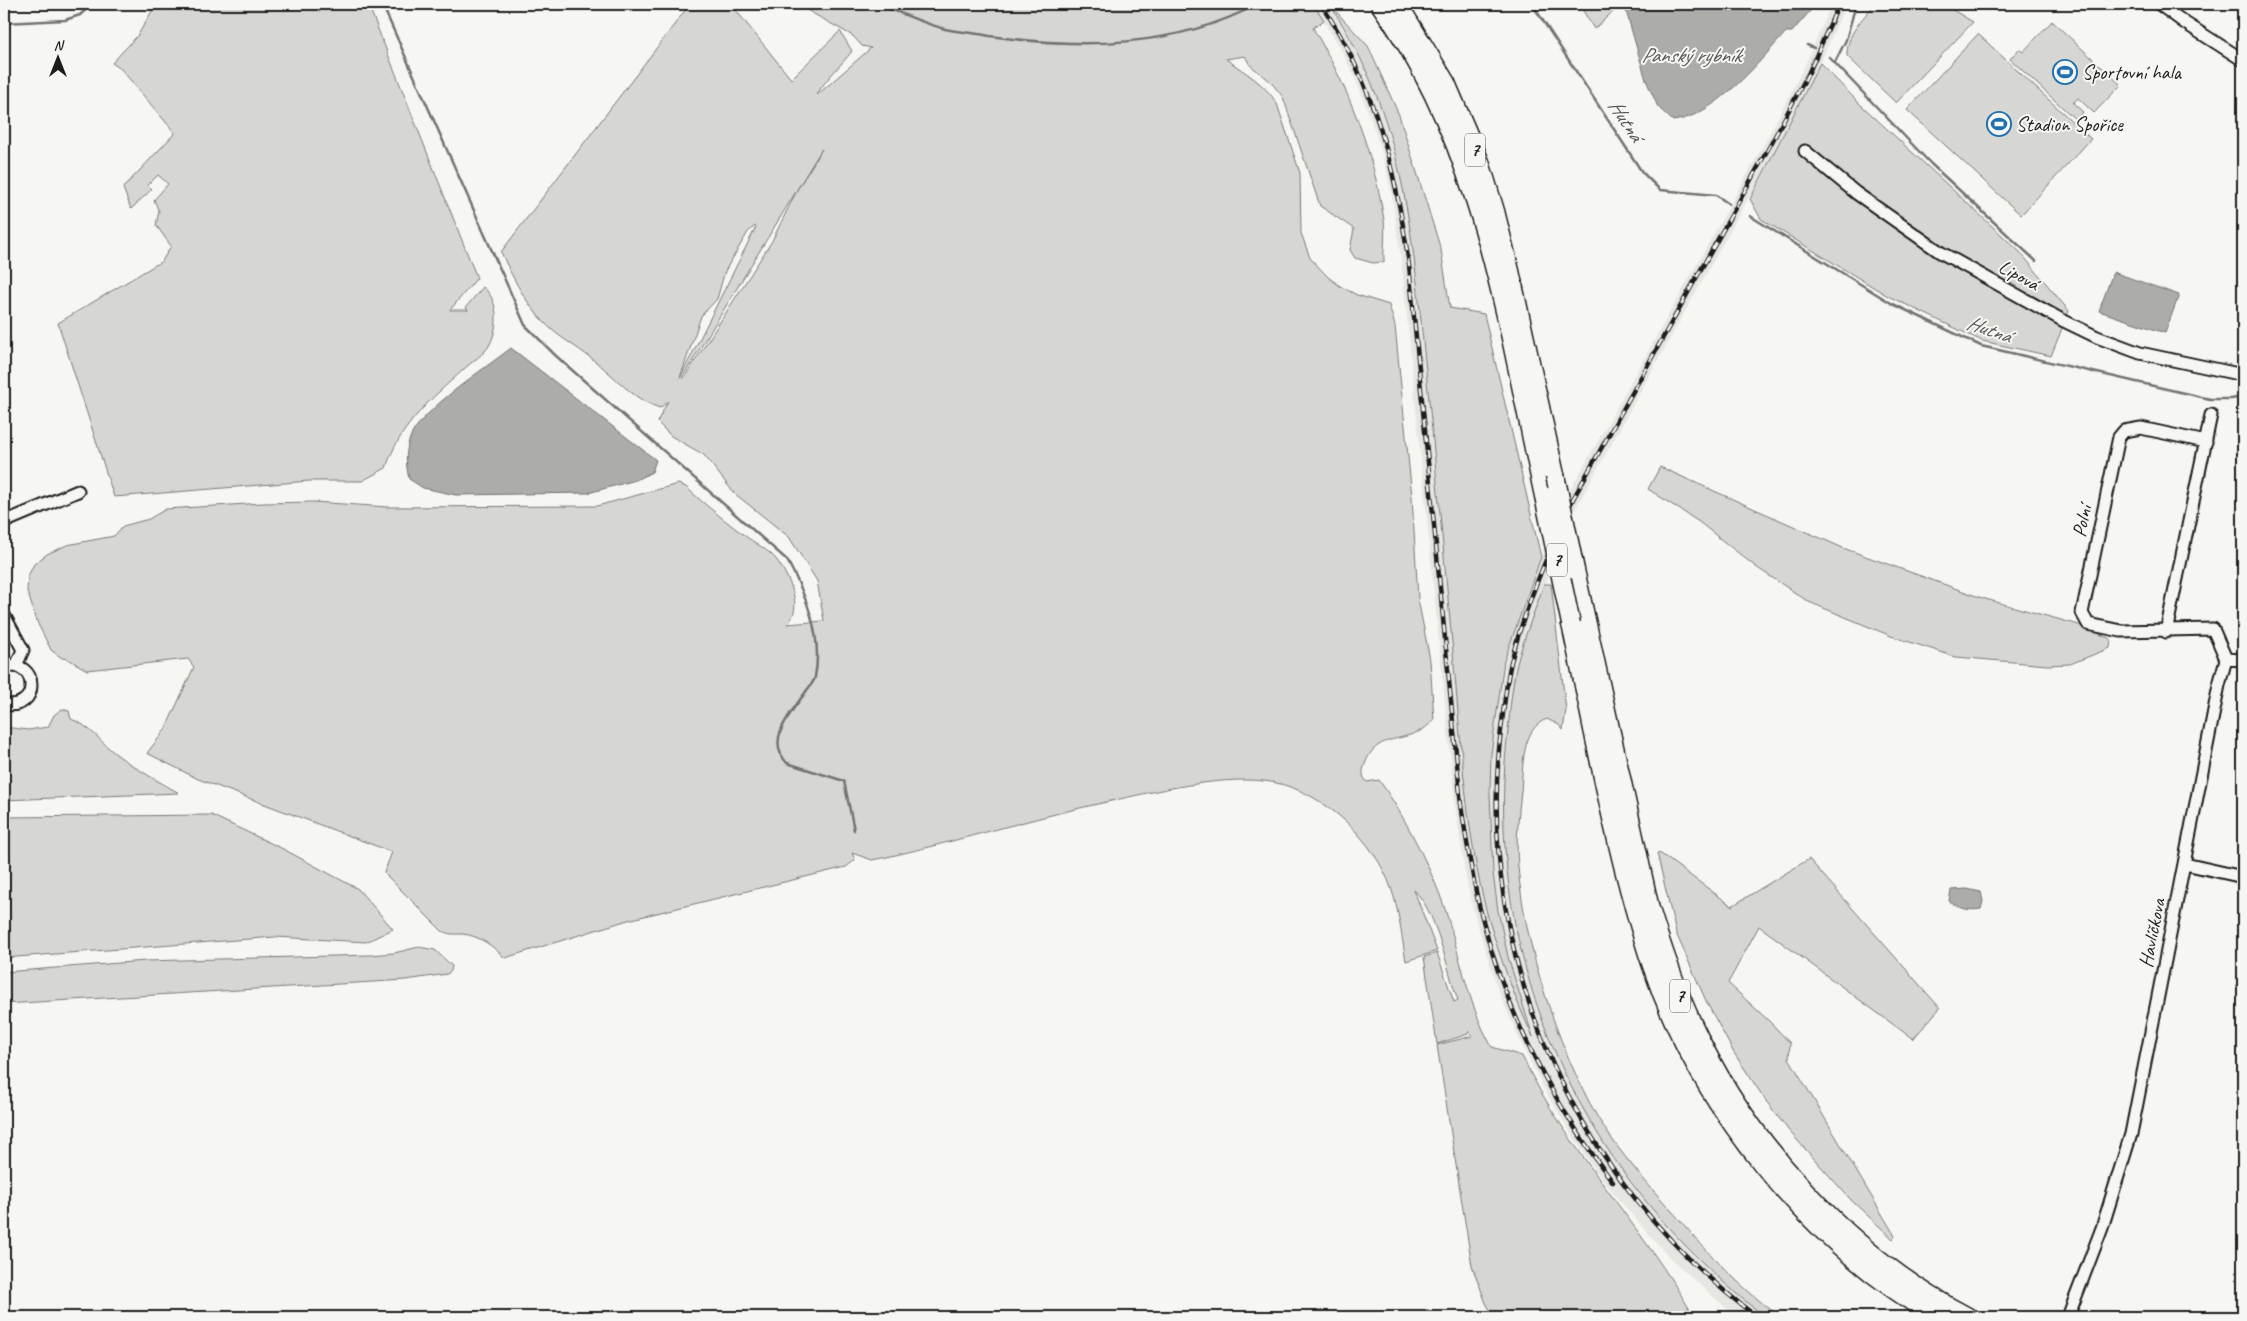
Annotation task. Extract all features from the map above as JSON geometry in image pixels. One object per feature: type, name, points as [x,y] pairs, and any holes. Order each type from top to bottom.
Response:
[{"type":"highway","name":"7","points":[[1380,4],[1395,25],[1432,90],[1466,171],[1496,275],[1627,881],[1652,967],[1680,1033],[1705,1079],[1730,1120],[1785,1190],[1818,1226],[1860,1262],[1891,1286],[1937,1317]]},
{"type":"highway","name":"7","points":[[1398,4],[1446,83],[1480,162],[1495,211],[1508,262],[1650,909],[1667,963],[1697,1033],[1718,1073],[1742,1112],[1796,1180],[1868,1250],[1931,1296],[1968,1317]]},
{"type":"street","points":[[2159,4],[2184,23],[2243,60]]},
{"type":"street","name":"Lipová","points":[[1805,151],[1856,192],[1940,252],[2062,320],[2097,337],[2140,353],[2243,375]]},
{"type":"street","points":[[2166,632],[2211,416]]},
{"type":"street","name":"Polní","points":[[2206,442],[2141,428],[2124,431],[2119,438],[2082,613],[2088,624],[2106,629],[2166,632],[2213,629],[2226,659]]},
{"type":"street","points":[[4,522],[78,491]]},
{"type":"street","points":[[4,615],[23,650],[16,666]]},
{"type":"street","points":[[2226,659],[2243,660]]},
{"type":"street","name":"Havlíčkova","points":[[2068,1317],[2102,1228],[2131,1134],[2219,685],[2226,659]]},
{"type":"street","points":[[4,667],[16,666],[25,671],[30,677],[30,692],[20,704],[4,704]]},
{"type":"street","points":[[2185,864],[2243,876]]},
{"type":"shaded area","points":[[156,4],[368,4],[477,278],[450,310],[468,310],[466,307],[483,287],[488,292],[495,306],[496,321],[493,337],[485,351],[417,414],[399,439],[386,468],[362,481],[309,481],[114,497],[58,323],[162,261],[171,246],[156,225],[159,211],[154,200],[168,184],[158,175],[148,185],[152,189],[131,209],[123,188],[175,133],[121,69],[112,63],[138,35]]},
{"type":"shaded area","points":[[690,4],[731,4],[791,79],[840,31],[852,51],[824,83],[817,95],[871,48],[862,46],[853,36],[796,4],[1313,4],[1324,20],[1313,28],[1348,97],[1358,121],[1373,169],[1384,220],[1384,262],[1373,263],[1355,258],[1350,250],[1354,229],[1320,206],[1283,97],[1270,81],[1250,65],[1245,56],[1226,59],[1261,84],[1277,104],[1300,173],[1301,233],[1310,258],[1328,277],[1340,286],[1357,295],[1389,305],[1395,326],[1412,497],[1418,599],[1430,660],[1434,720],[1422,730],[1382,743],[1375,748],[1365,764],[1363,776],[1367,782],[1379,780],[1405,821],[1428,866],[1447,914],[1475,1010],[1492,1047],[1522,1056],[1540,1091],[1561,1124],[1652,1251],[1694,1317],[1494,1317],[1486,1303],[1472,1266],[1437,1045],[1472,1036],[1469,1031],[1468,1034],[1437,1044],[1424,957],[1437,953],[1454,1002],[1458,1000],[1435,927],[1422,900],[1414,890],[1437,951],[1406,961],[1392,890],[1379,862],[1368,845],[1354,829],[1321,802],[1283,785],[1246,780],[1187,785],[1083,807],[887,857],[872,860],[852,853],[855,860],[846,867],[628,920],[505,958],[480,939],[442,931],[384,873],[392,852],[198,779],[147,753],[165,730],[194,667],[188,659],[87,670],[68,659],[62,658],[51,650],[38,624],[27,591],[28,576],[34,564],[47,554],[67,545],[114,536],[123,526],[149,519],[166,509],[314,502],[387,507],[597,506],[678,484],[686,487],[717,514],[776,559],[790,582],[795,601],[795,609],[787,624],[824,621],[817,581],[789,537],[734,493],[704,455],[671,436],[657,422],[668,401],[660,408],[643,401],[548,326],[524,296],[501,252]],"holes":[[[797,189],[772,241],[684,378],[682,378]],[[756,227],[680,378],[701,316],[717,299],[725,271],[748,232]]]},
{"type":"shaded area","points":[[1313,4],[1329,4],[1371,81],[1382,111],[1404,187],[1415,264],[1473,838],[1488,917],[1530,1030],[1502,933],[1493,873],[1491,837],[1491,755],[1500,684],[1512,635],[1550,534],[1567,496],[1767,139],[1803,69],[1832,4],[1846,4],[1815,75],[1778,145],[1579,502],[1562,539],[1517,664],[1505,756],[1504,836],[1511,909],[1521,954],[1536,1005],[1555,1054],[1593,1128],[1641,1196],[1694,1255],[1768,1317],[1736,1317],[1669,1257],[1618,1199],[1590,1163],[1547,1095],[1521,1043],[1498,990],[1476,920],[1466,879],[1455,805],[1402,266],[1391,190],[1381,149],[1359,87],[1342,51]]},
{"type":"shaded area","points":[[1579,4],[1620,4],[1620,5],[1594,29]]},
{"type":"shaded area","points":[[1875,4],[1934,4],[1946,6],[1973,22],[1896,103],[1847,56],[1847,48],[1852,34]]},
{"type":"shaded area","points":[[1330,5],[1368,46],[1399,115],[1441,250],[1450,308],[1484,314],[1541,557],[1504,661],[1491,754],[1490,793],[1493,873],[1498,911],[1508,957],[1533,1037],[1514,993],[1488,917],[1474,852],[1462,753],[1420,313],[1409,221],[1389,133],[1374,90],[1355,47]]},
{"type":"shaded area","name":"Sportovní hala","points":[[2052,21],[2121,85],[2094,113],[2078,98],[2073,103],[2083,112],[2076,120],[2010,59],[2019,49],[2023,52]]},
{"type":"shaded area","name":"Stadion Spořice","points":[[1978,34],[2091,139],[2021,215],[1907,110]]},
{"type":"shaded area","points":[[1820,63],[1860,104],[2020,252],[2069,311],[2051,356],[1982,341],[1888,296],[1761,219],[1750,199]]},
{"type":"shaded area","points":[[1660,467],[1843,548],[1982,598],[2079,625],[2111,639],[2110,648],[2070,664],[2047,665],[1956,657],[1891,636],[1809,602],[1756,567],[1699,522],[1648,489]]},
{"type":"shaded area","points":[[1544,584],[1551,584],[1566,710],[1563,730],[1559,725],[1547,719],[1532,731],[1528,740],[1523,761],[1517,849],[1522,898],[1528,931],[1546,997],[1557,1029],[1583,1090],[1598,1118],[1616,1144],[1646,1182],[1714,1258],[1739,1283],[1781,1317],[1770,1317],[1762,1313],[1725,1284],[1683,1243],[1637,1190],[1597,1132],[1564,1071],[1537,1007],[1518,940],[1507,871],[1504,801],[1508,731],[1515,672]]},
{"type":"shaded area","points":[[62,709],[69,711],[71,719],[90,730],[110,749],[147,775],[179,793],[4,800],[4,727],[28,730],[48,727],[54,715]]},
{"type":"shaded area","points":[[211,815],[283,849],[358,889],[393,929],[366,942],[275,937],[4,958],[4,817]]},
{"type":"shaded area","points":[[1657,853],[1732,906],[1809,859],[1940,1008],[1913,1039],[1759,926],[1728,983],[1790,1043],[1789,1058],[1895,1236],[1893,1239],[1852,1201],[1789,1131],[1766,1101],[1734,1053],[1707,1003],[1676,933]]},
{"type":"shaded area","points":[[419,947],[435,950],[452,966],[451,971],[447,974],[406,980],[4,1004],[4,972],[145,961],[371,955],[394,953]]},
{"type":"water","name":"Panský rybník","points":[[1624,4],[1816,4],[1792,32],[1786,32],[1750,72],[1721,99],[1689,117],[1673,121],[1658,107],[1646,80]]},
{"type":"water","points":[[2113,272],[2179,295],[2165,333],[2099,311]]},
{"type":"water","points":[[511,348],[656,460],[652,472],[636,480],[588,493],[456,495],[423,488],[409,479],[407,451],[414,430],[438,404]]},
{"type":"water","points":[[1967,889],[1981,892],[1983,901],[1981,909],[1964,909],[1949,901],[1951,890]]},
{"type":"waterway","points":[[4,23],[65,20],[80,15],[92,4]]},
{"type":"waterway","points":[[382,4],[525,325],[555,355],[787,560],[801,587],[811,616],[817,646],[817,662],[814,681],[788,716],[783,725],[778,744],[781,754],[787,763],[844,781],[854,830]]},
{"type":"waterway","points":[[877,4],[945,29],[1058,43],[1093,43],[1161,37],[1227,19],[1258,4]]},
{"type":"waterway","name":"Hutná","points":[[1532,4],[1642,172],[1660,190],[1716,195],[1729,204]]},
{"type":"waterway","points":[[1835,62],[1846,40],[1856,4]]},
{"type":"waterway","points":[[1807,45],[1814,48]]},
{"type":"waterway","points":[[1829,57],[1931,164],[2036,261]]},
{"type":"waterway","name":"Hutná","points":[[1750,216],[1891,303],[1981,346],[2210,399],[2243,397]]},
{"type":"railway","points":[[1321,4],[1340,35],[1369,97],[1390,162],[1404,230],[1409,265],[1461,805],[1478,903],[1504,988],[1534,1056],[1571,1121],[1613,1182]]},
{"type":"railway","points":[[1757,1317],[1692,1262],[1636,1200],[1588,1131],[1550,1058],[1522,980],[1504,899],[1497,815],[1501,730],[1511,662],[1523,620],[1538,579],[1573,499],[1772,142],[1809,72],[1839,4]]},
{"type":"place","name":"Sportovní hala","points":[[2065,72]]},
{"type":"place","name":"Stadion Spořice","points":[[1999,124]]}]
